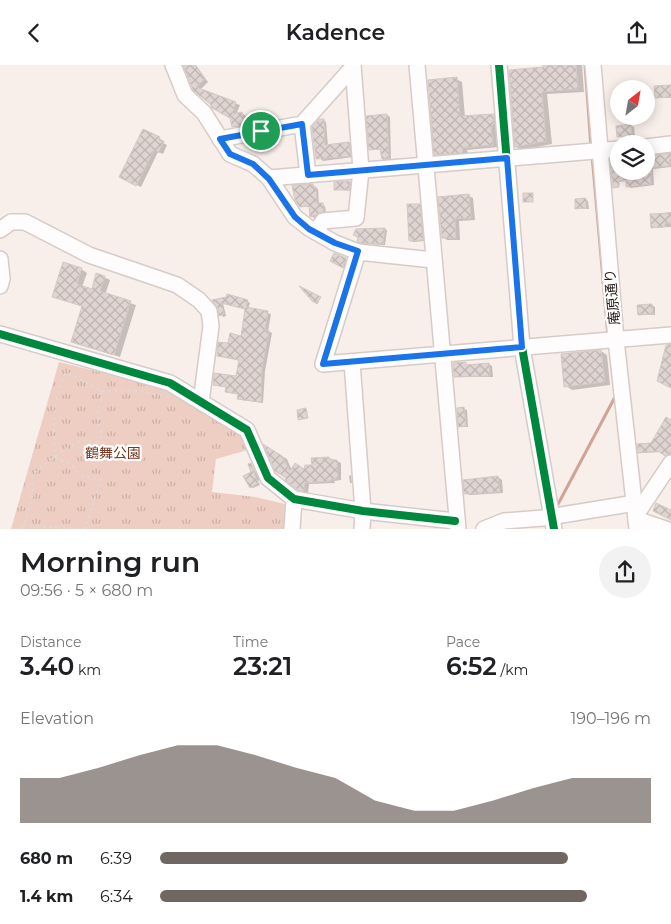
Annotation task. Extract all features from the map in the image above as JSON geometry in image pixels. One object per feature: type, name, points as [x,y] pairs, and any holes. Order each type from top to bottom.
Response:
[{"type":"street","points":[[173,65],[185,95],[204,113],[230,154],[253,164],[269,179],[295,217],[335,243],[358,251],[433,260]]},
{"type":"street","points":[[0,333],[170,383],[247,431],[268,478],[294,499],[457,525],[417,65]]},
{"type":"street","points":[[499,65],[522,347],[547,523]]},
{"type":"street","name":"庵原通り","points":[[593,65],[616,339],[636,517]]},
{"type":"street","points":[[220,139],[302,124],[353,66]]},
{"type":"street","points":[[316,232],[323,221],[356,218],[361,170],[353,66]]},
{"type":"street","points":[[302,124],[308,175]]},
{"type":"street","points":[[655,146],[671,144]]},
{"type":"street","points":[[269,179],[425,164],[610,150]]},
{"type":"street","points":[[0,230],[11,222],[25,222],[89,255],[177,285],[199,300],[209,311],[211,326],[201,403]]},
{"type":"street","points":[[358,251],[323,364],[671,335]]},
{"type":"street","points":[[0,259],[2,279],[0,286]]},
{"type":"street","points":[[352,362],[363,511],[362,529]]},
{"type":"street","points":[[636,517],[671,463]]},
{"type":"street","points":[[292,529],[294,499]]},
{"type":"street","points":[[484,529],[504,521],[547,523],[636,517],[666,529]]},
{"type":"path","points":[[55,458],[52,420],[59,388],[66,372],[102,391],[133,391],[173,398]]},
{"type":"path","points":[[23,529],[32,497],[32,474],[43,464],[81,440],[96,443],[102,436],[97,417],[102,391]]},
{"type":"path","points":[[18,529],[24,525],[84,529],[101,479],[79,475],[71,464],[55,458]]},
{"type":"green space","name":"鶴舞公園","points":[[59,362],[168,389],[243,436],[251,449],[216,459],[212,492],[255,497],[285,504],[284,529],[11,529]]},
{"type":"building","points":[[183,65],[195,65],[205,79],[196,87],[236,102],[232,114],[242,112],[245,125],[232,127],[230,118],[212,108],[210,104],[193,90]]},
{"type":"building","points":[[543,65],[576,65],[578,89],[542,92],[546,141],[515,147],[509,70],[543,67]]},
{"type":"building","points":[[457,77],[460,116],[494,114],[494,124],[491,126],[493,145],[462,148],[463,153],[434,155],[428,80]]},
{"type":"building","points":[[671,85],[671,97],[655,98],[655,86]]},
{"type":"building","points":[[387,114],[389,159],[382,159],[380,149],[369,150],[366,116]]},
{"type":"building","points":[[319,119],[324,119],[325,145],[349,142],[351,156],[316,159],[312,127]]},
{"type":"building","points":[[631,125],[632,135],[617,135],[616,126]]},
{"type":"building","points":[[143,129],[160,137],[159,140],[164,142],[158,153],[154,150],[136,186],[119,177]]},
{"type":"building","points":[[671,153],[669,166],[655,167],[655,155]]},
{"type":"building","points":[[612,180],[626,180],[619,181],[619,187],[613,188]]},
{"type":"building","points":[[626,180],[651,180],[651,184],[626,187]]},
{"type":"building","points":[[350,181],[349,190],[334,190],[334,182]]},
{"type":"building","points":[[313,184],[313,187],[316,187],[317,203],[323,203],[324,212],[310,217],[309,206],[300,207],[295,200],[292,185]]},
{"type":"building","points":[[523,193],[533,193],[533,202],[523,202]]},
{"type":"building","points":[[469,194],[471,218],[455,219],[456,238],[442,238],[438,197]]},
{"type":"building","points":[[586,198],[586,208],[575,209],[575,199]]},
{"type":"building","points":[[407,204],[420,204],[423,240],[409,241]]},
{"type":"building","points":[[671,213],[671,223],[665,223],[665,227],[651,228],[650,214]]},
{"type":"building","points":[[385,228],[383,244],[360,243],[357,242],[358,237],[353,235],[356,229]]},
{"type":"building","points":[[334,253],[346,258],[343,268],[330,261]]},
{"type":"building","points":[[63,262],[82,268],[77,284],[92,289],[96,273],[105,276],[100,291],[131,301],[114,355],[71,342],[82,306],[52,297]]},
{"type":"building","points":[[299,286],[321,297],[317,304],[312,301]]},
{"type":"building","points":[[227,294],[248,300],[246,307],[268,311],[265,330],[269,330],[262,369],[261,402],[237,399],[238,394],[225,392],[226,387],[213,385],[214,373],[236,376],[239,360],[217,356],[218,342],[228,343],[230,333],[241,336],[245,309],[221,303],[224,314],[219,316],[218,309],[212,300],[226,297]]},
{"type":"building","points":[[652,304],[653,314],[638,315],[637,305]]},
{"type":"building","points":[[671,344],[671,388],[657,381],[666,345]]},
{"type":"building","points":[[601,350],[605,382],[564,387],[561,354]]},
{"type":"building","points":[[466,362],[466,365],[489,363],[490,376],[454,377],[453,363]]},
{"type":"building","points":[[464,407],[466,426],[458,427],[457,408]]},
{"type":"building","points":[[306,408],[308,418],[298,420],[297,410]]},
{"type":"building","points":[[666,417],[671,420],[671,450],[669,454],[665,456],[658,451],[638,453],[637,444],[651,443]]},
{"type":"building","points":[[263,444],[282,456],[290,471],[295,463],[304,469],[305,465],[312,465],[311,458],[329,457],[330,460],[337,460],[338,479],[305,483],[304,491],[298,490],[285,480],[286,478],[275,471]]},
{"type":"building","points":[[251,463],[258,483],[250,488],[243,476],[251,472],[248,464]]},
{"type":"building","points":[[498,476],[500,492],[464,494],[463,480]]},
{"type":"building","points":[[656,503],[671,510],[671,520],[653,511]]},
{"type":"waterway","points":[[585,65],[591,147]]},
{"type":"waterway","points":[[592,155],[608,336]]},
{"type":"waterway","points":[[556,508],[615,397]]},
{"type":"cycle path","points":[[499,65],[522,347],[554,529]]},
{"type":"cycle path","points":[[0,334],[170,383],[247,430],[268,478],[294,499],[363,511],[455,521]]},
{"type":"route","points":[[302,124],[308,175],[507,158],[522,347],[323,364],[358,251],[335,243],[309,229],[295,217],[269,179],[253,164],[230,154],[220,139],[261,131],[302,124]]}]
